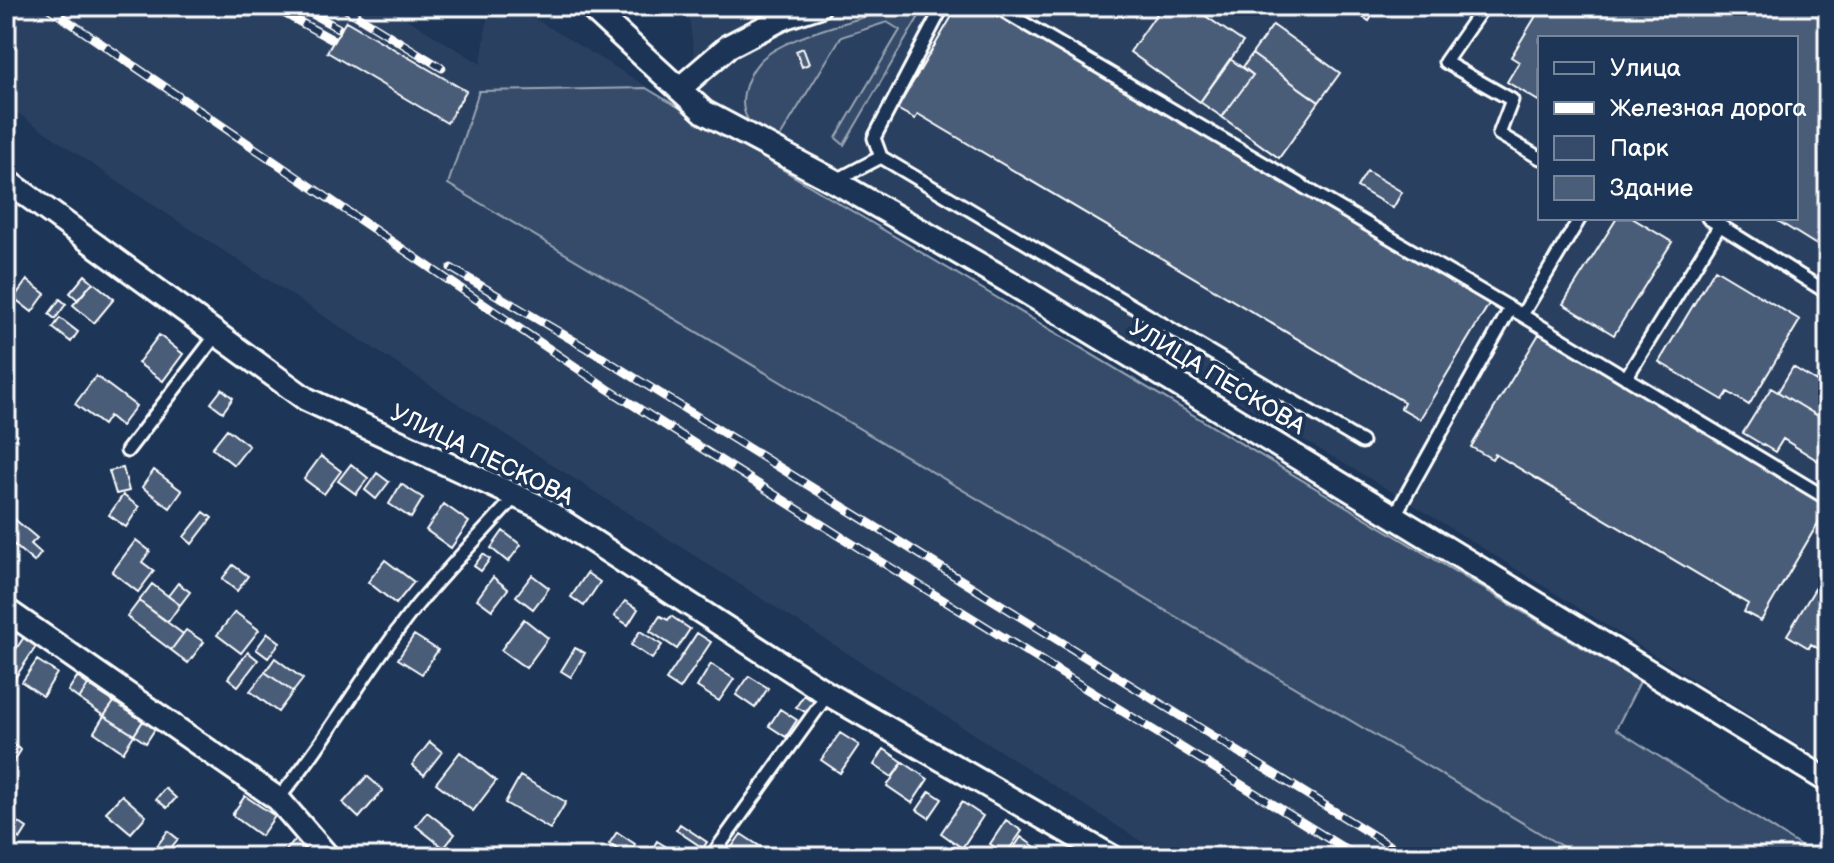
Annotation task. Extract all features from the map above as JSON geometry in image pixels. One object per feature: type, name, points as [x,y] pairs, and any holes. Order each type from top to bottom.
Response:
[{"type":"street","name":"УЛИЦА ПЕСКОВА","points":[[589,6],[704,112],[834,181],[1008,281],[1828,781]]},
{"type":"street","points":[[679,89],[729,46],[785,17],[819,6]]},
{"type":"street","name":"УЛИЦА ПЕСКОВА","points":[[6,180],[306,399],[540,507],[828,694],[1112,857]]},
{"type":"street","points":[[6,610],[278,799],[328,857]]},
{"type":"lane","points":[[943,6],[874,138],[881,157],[1362,442]]},
{"type":"lane","points":[[995,6],[1522,315],[1828,499]]},
{"type":"lane","points":[[1484,6],[1445,62],[1512,100],[1499,134],[1538,157]]},
{"type":"lane","points":[[834,181],[881,157]]},
{"type":"lane","points":[[1522,315],[1579,220]]},
{"type":"lane","points":[[1711,220],[1828,293]]},
{"type":"lane","points":[[1626,378],[1720,225]]},
{"type":"lane","points":[[1395,515],[1510,309]]},
{"type":"lane","points":[[127,451],[217,334]]},
{"type":"lane","points":[[278,799],[311,760],[350,697],[417,605],[516,496]]},
{"type":"lane","points":[[711,857],[828,694]]},
{"type":"shaded area","points":[[6,6],[385,6],[481,64],[489,6],[514,6],[1260,458],[1616,729],[1819,857],[1166,857],[537,455],[118,182],[6,105]]},
{"type":"shaded area","points":[[682,6],[1828,6],[1828,764],[1401,497],[1112,327],[699,95],[689,16]]},
{"type":"green space","points":[[903,6],[925,6],[844,145],[836,138],[900,30],[887,22],[841,37],[780,137],[771,140],[751,125],[745,114],[744,92],[756,66],[770,53],[805,36]]},
{"type":"green space","points":[[646,88],[1640,682],[1616,729],[1802,847],[1795,857],[1580,857],[448,184],[479,91]]},
{"type":"building","points":[[958,6],[986,6],[1489,304],[1420,419],[1401,408],[1404,402],[918,114],[915,119],[897,109]]},
{"type":"building","points":[[1162,6],[1191,6],[1243,42],[1200,102],[1130,52]]},
{"type":"building","points":[[1288,6],[1308,6],[1301,15]]},
{"type":"building","points":[[1346,6],[1379,6],[1369,21]]},
{"type":"building","points":[[1542,6],[1828,6],[1828,252],[1776,220],[1798,220],[1798,36],[1538,36],[1538,101],[1507,82],[1519,62],[1511,57]]},
{"type":"building","points":[[346,21],[466,91],[447,123],[327,52]]},
{"type":"building","points":[[1273,25],[1340,73],[1319,102],[1252,54]]},
{"type":"building","points":[[803,48],[809,64],[802,67],[796,51]]},
{"type":"building","points":[[1252,54],[1319,102],[1279,158],[1222,117],[1253,75],[1243,67]]},
{"type":"building","points":[[1230,59],[1253,75],[1222,117],[1200,102]]},
{"type":"building","points":[[1367,171],[1402,192],[1393,208],[1357,187]]},
{"type":"building","points":[[1616,220],[1635,220],[1672,242],[1614,335],[1563,304]]},
{"type":"building","points":[[6,226],[14,232],[8,240],[6,239]]},
{"type":"building","points":[[1715,269],[1800,320],[1749,405],[1728,392],[1723,400],[1659,362]]},
{"type":"building","points":[[85,275],[93,282],[78,300],[70,293]]},
{"type":"building","points":[[27,280],[45,294],[32,312],[14,298]]},
{"type":"building","points":[[93,282],[114,299],[94,323],[73,305]]},
{"type":"building","points":[[60,299],[66,304],[55,319],[49,314]]},
{"type":"building","points":[[60,318],[78,332],[71,342],[53,328]]},
{"type":"building","points":[[1539,334],[1828,506],[1761,621],[1744,612],[1748,604],[1495,454],[1492,459],[1471,447]]},
{"type":"building","points":[[159,335],[183,354],[163,381],[138,363]]},
{"type":"building","points":[[1793,367],[1828,388],[1828,422],[1778,392]]},
{"type":"building","points":[[96,376],[136,406],[121,426],[109,416],[103,425],[75,404]]},
{"type":"building","points":[[1771,388],[1828,422],[1828,467],[1783,439],[1775,452],[1743,433]]},
{"type":"building","points":[[222,389],[233,398],[223,412],[211,403]]},
{"type":"building","points":[[227,429],[249,446],[234,465],[212,448]]},
{"type":"building","points":[[321,456],[341,471],[324,494],[304,479]]},
{"type":"building","points":[[351,464],[368,478],[356,494],[338,481]]},
{"type":"building","points":[[123,468],[129,491],[116,494],[109,471]]},
{"type":"building","points":[[154,470],[182,491],[170,508],[142,487]]},
{"type":"building","points":[[377,473],[389,482],[376,499],[365,490]]},
{"type":"building","points":[[401,484],[423,498],[411,518],[389,504]]},
{"type":"building","points":[[123,495],[139,507],[126,527],[109,515]]},
{"type":"building","points":[[444,504],[469,522],[451,548],[426,530]]},
{"type":"building","points":[[204,512],[212,518],[192,544],[184,537]]},
{"type":"building","points":[[12,517],[37,538],[31,544],[41,553],[34,562],[6,538],[6,525]]},
{"type":"building","points":[[503,531],[521,545],[508,562],[491,548]]},
{"type":"building","points":[[136,540],[150,551],[142,562],[154,571],[138,592],[112,572]]},
{"type":"building","points":[[483,554],[490,559],[481,571],[474,566]]},
{"type":"building","points":[[385,560],[414,582],[396,604],[368,582]]},
{"type":"building","points":[[233,565],[248,576],[237,591],[222,579]]},
{"type":"building","points":[[1828,567],[1828,655],[1811,644],[1809,648],[1787,635]]},
{"type":"building","points":[[587,573],[600,582],[584,606],[571,597]]},
{"type":"building","points":[[532,575],[549,588],[533,609],[516,596]]},
{"type":"building","points":[[493,577],[508,589],[492,610],[477,599]]},
{"type":"building","points":[[178,583],[190,592],[180,605],[168,596]]},
{"type":"building","points":[[152,584],[180,605],[168,622],[139,601]]},
{"type":"building","points":[[139,601],[183,634],[171,650],[127,617]]},
{"type":"building","points":[[625,601],[638,609],[628,625],[614,616]]},
{"type":"building","points":[[235,612],[259,630],[241,653],[217,635]]},
{"type":"building","points":[[660,616],[668,620],[671,616],[690,629],[677,649],[650,631]]},
{"type":"building","points":[[524,619],[548,638],[526,668],[501,650]]},
{"type":"building","points":[[186,630],[204,642],[188,663],[171,650]]},
{"type":"building","points":[[640,631],[662,645],[652,659],[631,645]]},
{"type":"building","points":[[268,633],[280,642],[268,658],[256,649]]},
{"type":"building","points":[[697,633],[711,642],[680,689],[666,680]]},
{"type":"building","points":[[414,635],[438,650],[422,674],[398,659]]},
{"type":"building","points":[[24,637],[37,645],[15,678],[6,672],[6,664]]},
{"type":"building","points":[[575,648],[585,653],[571,677],[561,671]]},
{"type":"building","points":[[248,652],[258,660],[238,686],[228,678]]},
{"type":"building","points":[[275,658],[303,679],[293,692],[265,672]]},
{"type":"building","points":[[37,660],[57,673],[43,696],[22,682]]},
{"type":"building","points":[[711,664],[734,679],[719,701],[697,687]]},
{"type":"building","points":[[265,672],[293,692],[278,712],[250,691]]},
{"type":"building","points":[[749,676],[768,688],[755,708],[736,695]]},
{"type":"building","points":[[77,677],[88,685],[79,699],[68,691]]},
{"type":"building","points":[[88,685],[114,702],[104,716],[79,699]]},
{"type":"building","points":[[804,695],[814,702],[807,713],[796,707]]},
{"type":"building","points":[[114,702],[143,721],[134,735],[104,716]]},
{"type":"building","points":[[780,709],[797,720],[786,737],[769,726]]},
{"type":"building","points":[[104,716],[134,735],[123,752],[94,732]]},
{"type":"building","points":[[143,721],[155,729],[146,743],[134,735]]},
{"type":"building","points":[[840,733],[859,745],[840,773],[821,760]]},
{"type":"building","points":[[6,740],[21,750],[6,774]]},
{"type":"building","points":[[430,742],[442,752],[424,775],[412,765]]},
{"type":"building","points":[[884,749],[903,762],[892,777],[874,765]]},
{"type":"building","points":[[460,752],[496,781],[473,811],[436,783]]},
{"type":"building","points":[[903,762],[928,779],[912,803],[887,786]]},
{"type":"building","points":[[367,776],[383,790],[359,818],[343,803]]},
{"type":"building","points":[[520,776],[566,802],[550,829],[505,803]]},
{"type":"building","points":[[165,788],[176,798],[167,808],[156,799]]},
{"type":"building","points":[[930,791],[942,799],[929,818],[917,810]]},
{"type":"building","points":[[122,795],[146,816],[131,833],[106,812]]},
{"type":"building","points":[[245,796],[275,816],[261,836],[232,815]]},
{"type":"building","points":[[962,802],[983,816],[962,848],[941,833]]},
{"type":"building","points":[[427,812],[455,834],[444,848],[416,826]]},
{"type":"building","points":[[12,818],[27,828],[20,839],[6,830]]},
{"type":"building","points":[[1006,820],[1022,831],[1006,854],[990,844]]},
{"type":"building","points":[[680,824],[707,842],[703,848],[676,830]]},
{"type":"building","points":[[168,831],[178,839],[166,854],[157,846]]},
{"type":"building","points":[[617,832],[635,844],[628,856],[609,844]]},
{"type":"building","points":[[741,834],[761,847],[754,857],[725,857]]},
{"type":"building","points":[[298,837],[315,857],[280,857]]},
{"type":"building","points":[[1021,837],[1038,849],[1033,857],[1008,857]]},
{"type":"building","points":[[657,841],[675,852],[672,857],[662,857],[651,851]]},
{"type":"railway","points":[[46,6],[608,389],[1358,857]]},
{"type":"railway","points":[[271,6],[331,39]]},
{"type":"railway","points":[[298,6],[338,28]]},
{"type":"railway","points":[[341,6],[442,68]]},
{"type":"railway","points":[[451,268],[598,355],[1408,857]]}]
